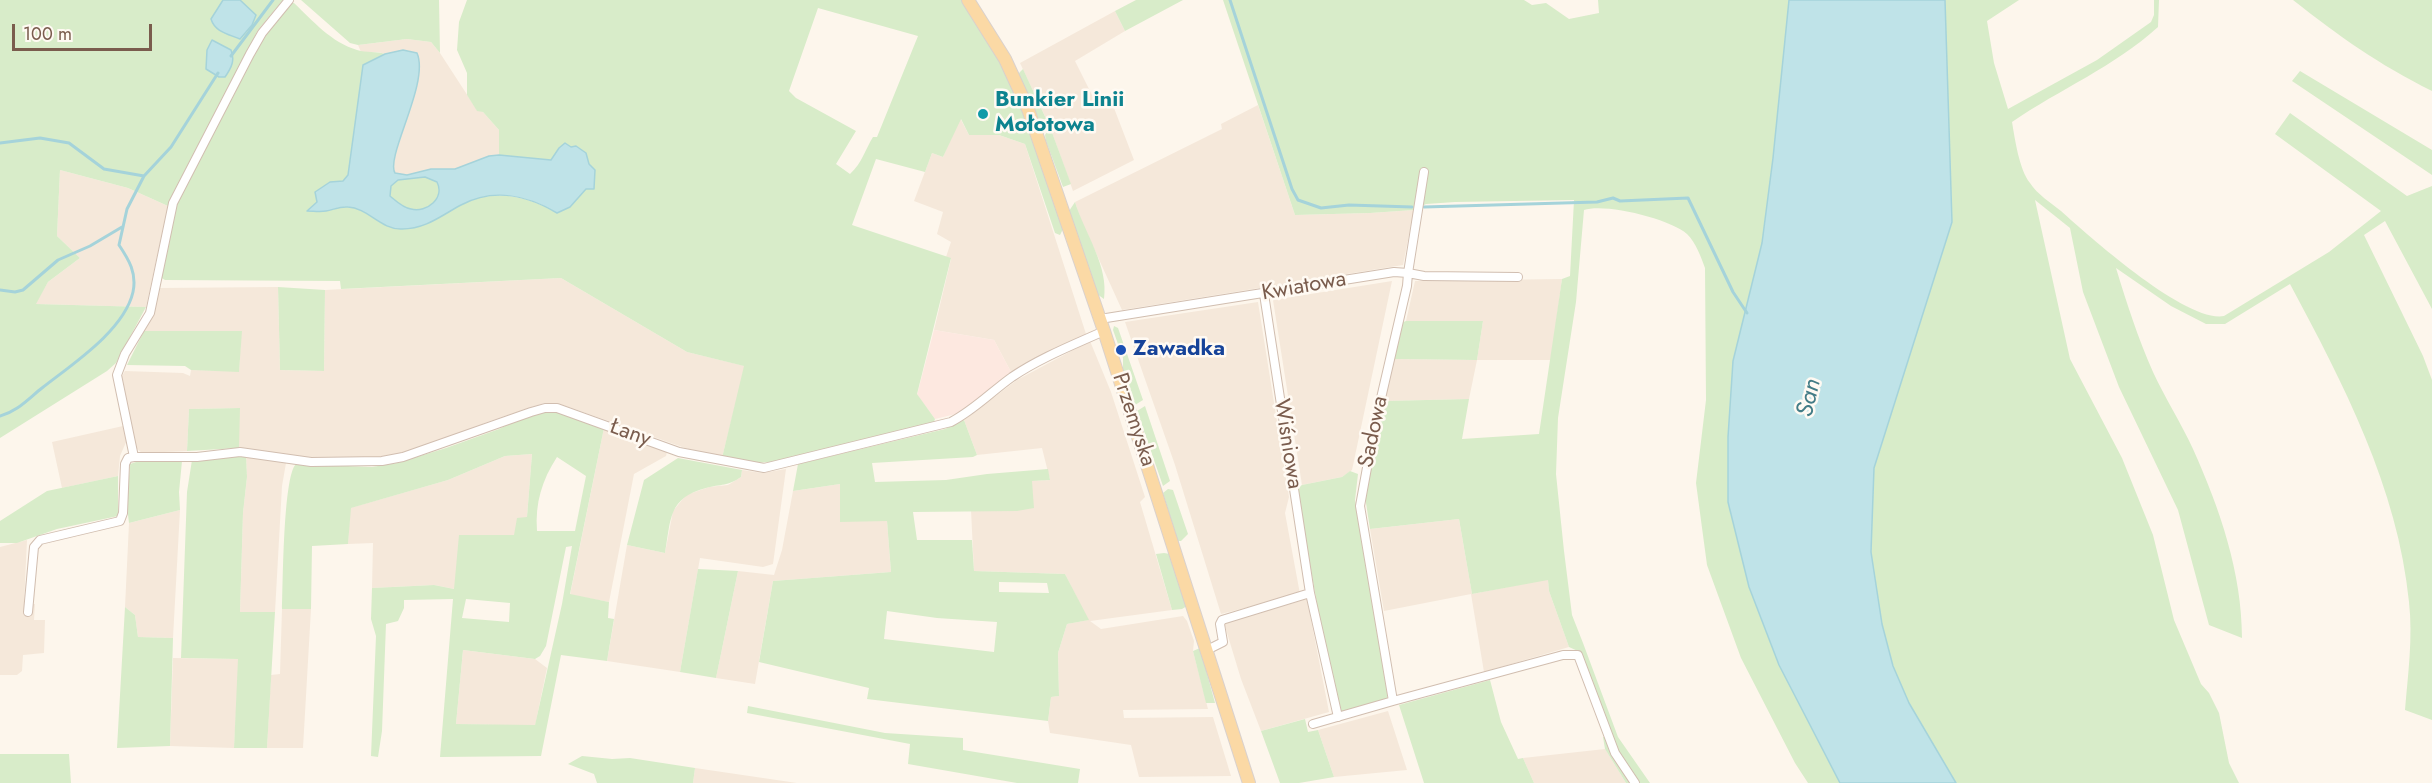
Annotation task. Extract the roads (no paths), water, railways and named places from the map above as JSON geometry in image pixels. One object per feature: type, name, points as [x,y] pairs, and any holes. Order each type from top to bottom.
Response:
[{"type":"main road","name":"Przemyska","points":[[968,0],[1005,59],[1028,109],[1102,325],[1250,783]]},
{"type":"street","points":[[28,612],[34,548],[40,540],[120,521],[123,513],[125,464],[128,458],[134,457],[117,375],[125,354],[150,313],[173,203],[262,33],[289,0]]},
{"type":"street","points":[[1424,172],[1408,273],[1424,276],[1518,277]]},
{"type":"street","name":"Kwiatowa","points":[[1102,325],[1264,294],[1394,272],[1408,273]]},
{"type":"street","name":"Sadowa","points":[[1394,701],[1360,506],[1408,273]]},
{"type":"street","name":"Wiśniowa","points":[[1264,294],[1310,593],[1338,717]]},
{"type":"street","name":"Łany","points":[[134,457],[188,457],[240,452],[311,462],[382,461],[403,458],[544,408],[557,408],[680,452],[764,468],[951,422],[967,413],[1012,377],[1102,325]]},
{"type":"street","points":[[1207,650],[1223,642],[1220,624],[1222,620],[1310,593]]},
{"type":"street","points":[[1313,724],[1563,655],[1578,655],[1615,753],[1635,783]]},
{"type":"water","points":[[223,0],[240,0],[256,15],[252,25],[240,39],[222,32],[211,19]]},
{"type":"water","name":"San","points":[[1789,0],[1945,0],[1952,222],[1874,468],[1871,552],[1882,624],[1893,666],[1909,703],[1956,783],[1840,783],[1779,665],[1749,587],[1728,502],[1728,437],[1733,361],[1762,243]]},
{"type":"water","points":[[212,40],[231,50],[232,64],[225,77],[219,77],[206,69],[207,50]]},
{"type":"water","points":[[403,50],[417,53],[419,66],[418,82],[396,152],[395,173],[407,175],[431,169],[455,169],[489,156],[499,155],[551,160],[565,143],[571,147],[576,146],[586,153],[589,164],[595,170],[594,189],[586,189],[570,207],[557,213],[522,198],[498,195],[473,200],[419,227],[402,229],[388,226],[355,208],[342,207],[324,211],[307,211],[317,202],[315,192],[330,182],[343,181],[348,175],[363,65],[385,54]],"holes":[[[425,177],[437,182],[439,188],[437,199],[423,209],[408,208],[390,196],[391,186],[398,180]]]},
{"type":"waterway","points":[[231,56],[273,0]]},
{"type":"waterway","points":[[1230,0],[1292,189],[1298,200],[1321,208],[1349,205],[1412,207]]},
{"type":"waterway","points":[[0,416],[18,408],[95,346],[119,320],[128,306],[133,292],[134,279],[131,267],[119,245],[127,209],[144,176],[171,147],[218,73]]},
{"type":"waterway","points":[[0,143],[40,138],[69,143],[104,169],[144,176]]},
{"type":"waterway","points":[[1424,207],[1597,202],[1613,198],[1620,201],[1688,198],[1733,292],[1747,313]]},
{"type":"waterway","points":[[0,290],[15,292],[23,290],[58,260],[90,246],[122,227]]},
{"type":"place","name":"Bunkier Linii Mołotowa","points":[[983,114]]},
{"type":"place","name":"Zawadka","points":[[1121,350]]}]
